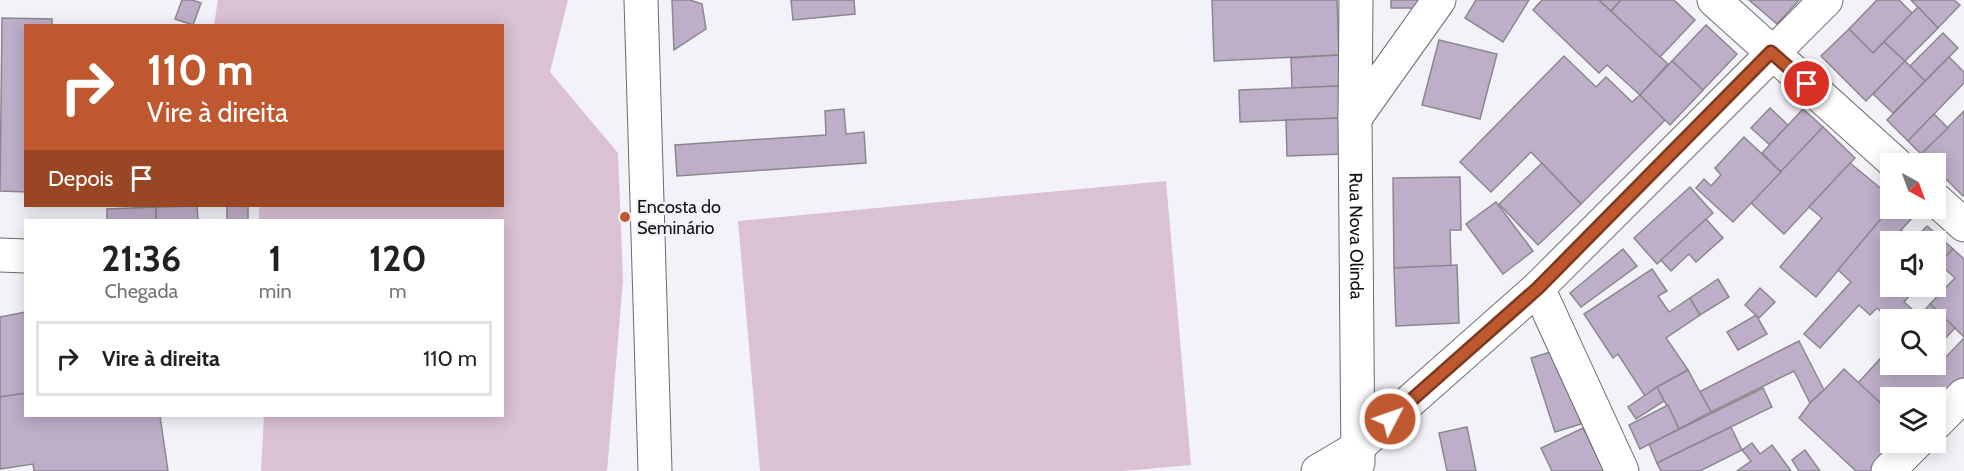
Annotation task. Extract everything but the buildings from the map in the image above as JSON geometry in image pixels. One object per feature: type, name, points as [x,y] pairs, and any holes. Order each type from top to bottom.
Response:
[{"type":"street","points":[[640,0],[655,471]]},
{"type":"street","name":"Rua Nova Olinda","points":[[1356,0],[1358,459]]},
{"type":"street","points":[[1355,118],[1439,0]]},
{"type":"street","points":[[1714,0],[1884,153]]},
{"type":"street","points":[[1318,471],[1358,459],[1538,288],[1771,52],[1826,0]]},
{"type":"street","points":[[1946,209],[1964,225]]},
{"type":"street","points":[[0,255],[24,256]]},
{"type":"street","points":[[1538,288],[1622,471]]},
{"type":"street","points":[[1946,413],[1964,396]]},
{"type":"street","points":[[1888,471],[1906,453]]},
{"type":"shaded area","points":[[218,0],[568,0],[550,72],[618,153],[623,280],[607,471],[261,471],[264,417],[504,417],[504,219],[259,219],[259,207],[504,207],[504,24],[214,24]]},
{"type":"shaded area","points":[[1166,181],[1191,465],[1124,471],[760,471],[738,221]]},
{"type":"place","name":"Encosta do Seminário","points":[[625,217]]},
{"type":"route","points":[[1390,419],[1538,288],[1771,52],[1807,84]]}]
